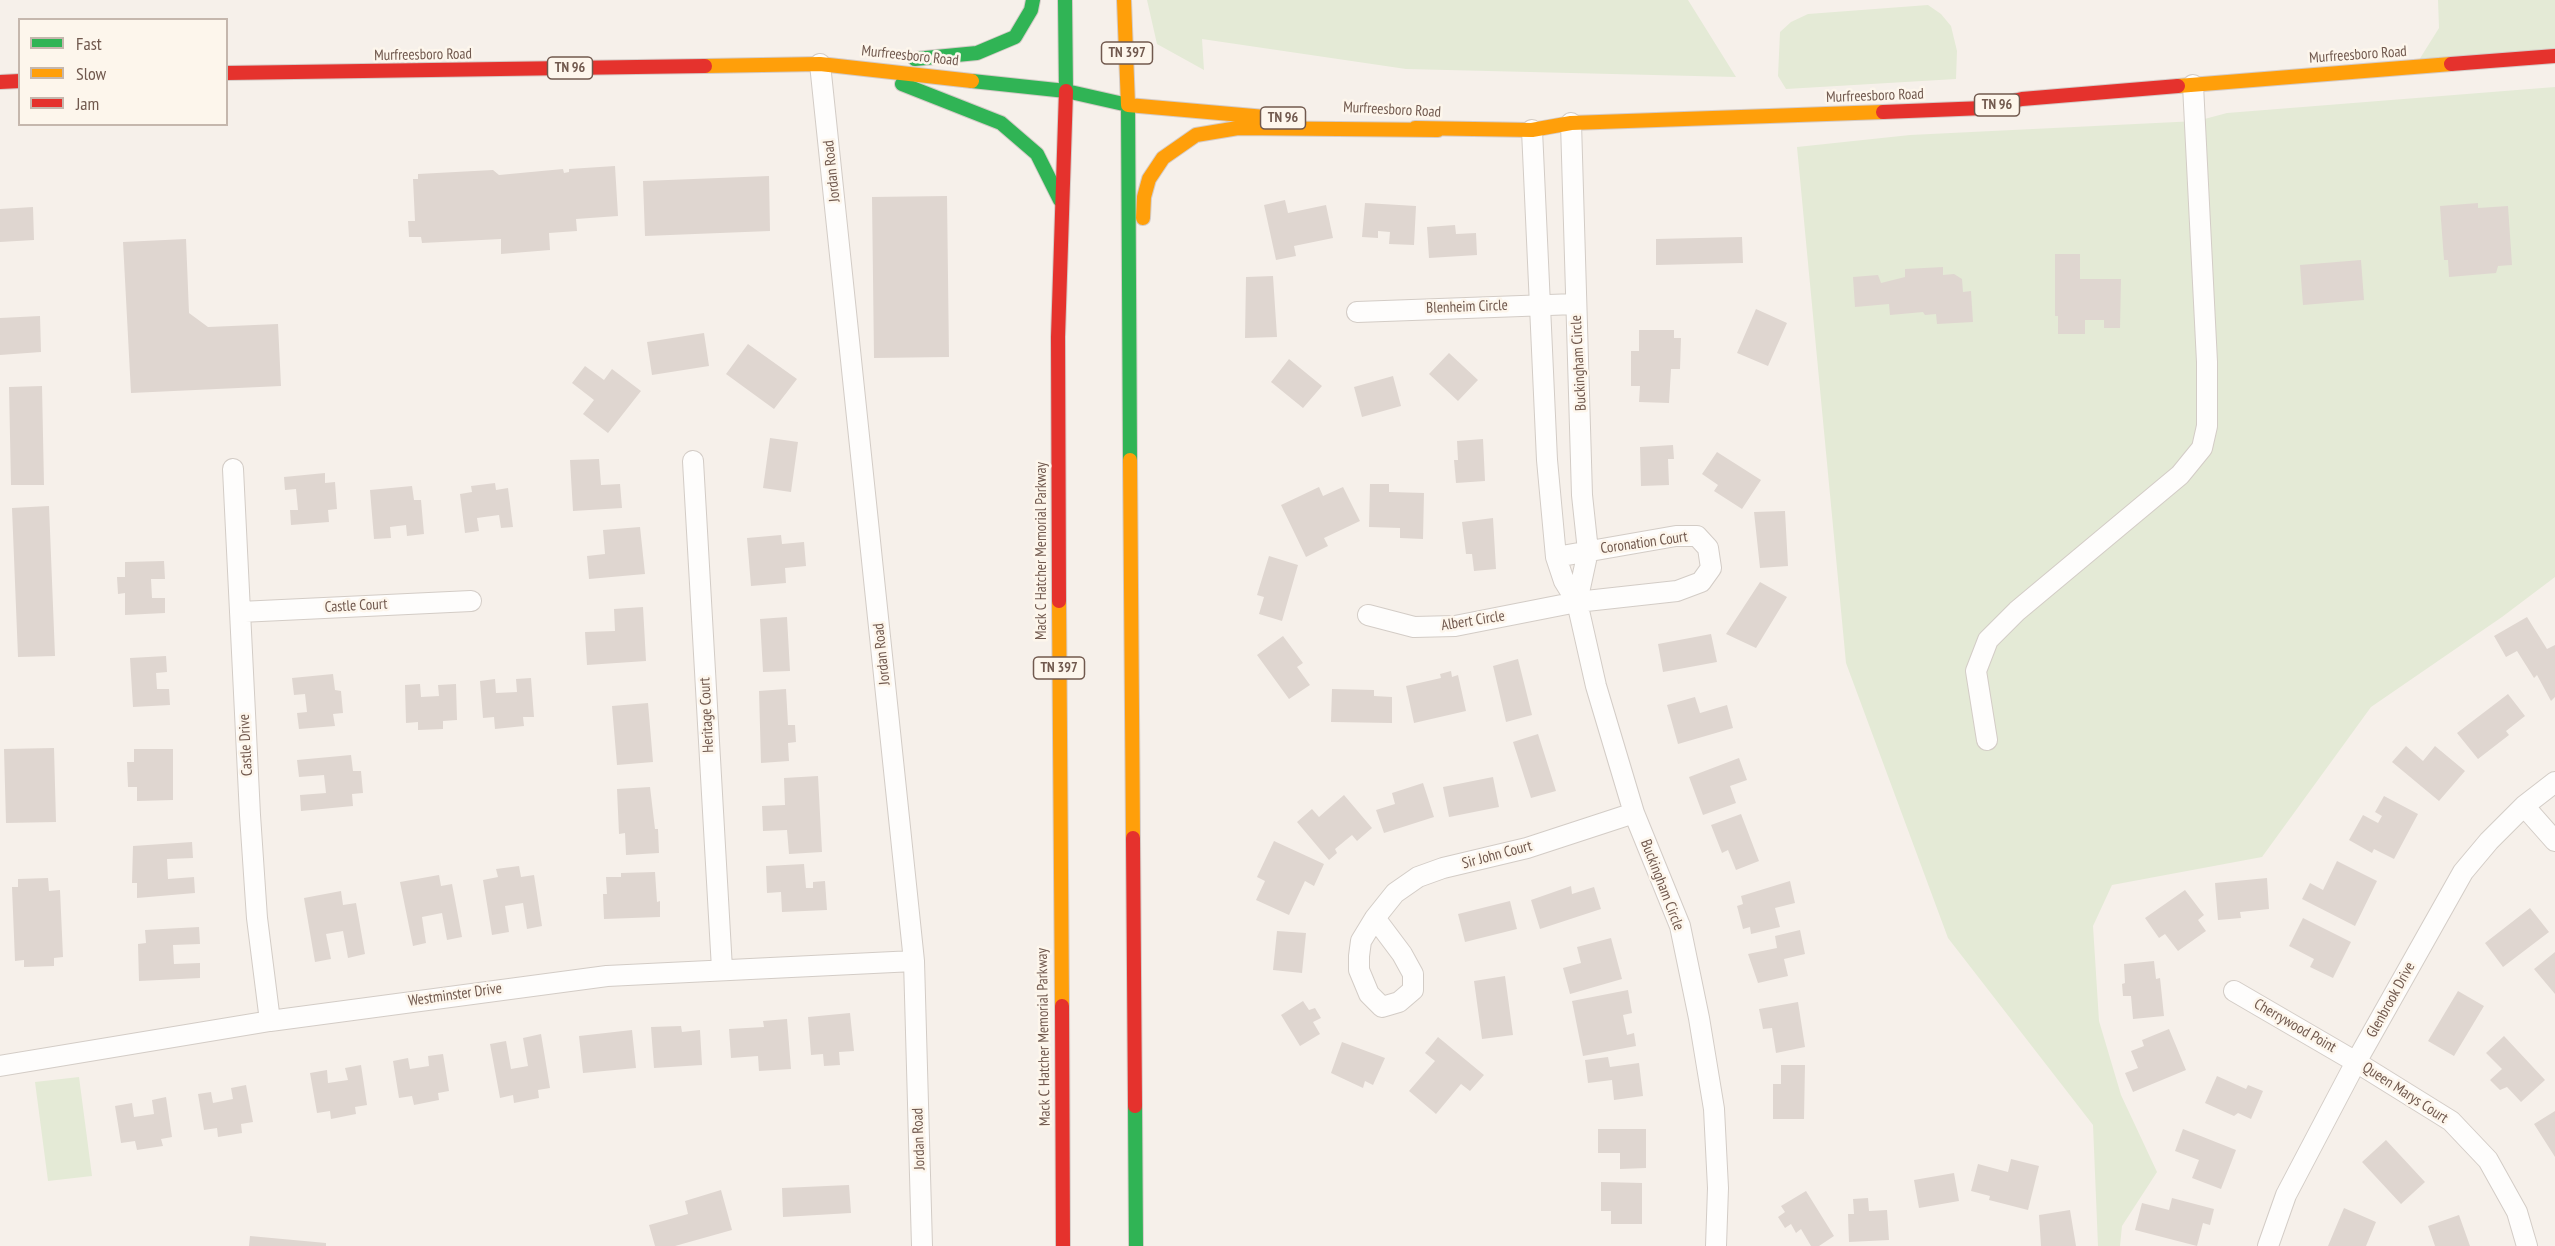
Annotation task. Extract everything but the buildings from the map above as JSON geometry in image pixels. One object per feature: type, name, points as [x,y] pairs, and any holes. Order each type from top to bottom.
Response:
[{"type":"main road","points":[[820,64],[978,54],[1015,37],[1031,10],[1033,0]]},
{"type":"main road","name":"Mack C Hatcher Memorial Parkway","points":[[1063,1246],[1058,361],[1066,91],[1065,0]]},
{"type":"main road","name":"TN 397","points":[[1124,0],[1128,105],[1136,1246]]},
{"type":"main road","name":"Murfreesboro Road","points":[[228,73],[820,64],[1066,91],[1128,105],[1438,130],[1532,130],[1571,123],[1984,108],[2022,99],[2555,56]]},
{"type":"main road","points":[[858,67],[1001,123],[1030,145],[1037,154],[1061,202]]},
{"type":"main road","points":[[0,82],[18,81]]},
{"type":"main road","points":[[1131,472],[1144,437],[1142,252],[1144,197],[1149,179],[1163,158],[1196,135],[1238,128],[1438,130]]},
{"type":"street","name":"Jordan Road","points":[[820,64],[914,961],[922,1246]]},
{"type":"street","points":[[1987,740],[1976,671],[1988,640],[2017,611],[2180,475],[2202,448],[2207,426],[2207,362],[2193,85]]},
{"type":"street","name":"Buckingham Circle","points":[[1571,123],[1582,495],[1588,551],[1578,602]]},
{"type":"street","name":"Buckingham Circle","points":[[1532,130],[1548,460],[1556,557],[1564,581],[1578,602],[1596,686],[1634,813],[1680,926],[1700,1018],[1714,1109],[1718,1188],[1716,1246]]},
{"type":"street","name":"Blenheim Circle","points":[[1357,312],[1576,304]]},
{"type":"street","name":"Heritage Court","points":[[693,461],[722,969]]},
{"type":"street","name":"Castle Drive","points":[[233,469],[257,918],[270,1021]]},
{"type":"street","name":"Coronation Court","points":[[1556,557],[1676,536],[1697,536],[1708,548],[1711,568],[1701,582],[1677,591],[1578,602]]},
{"type":"street","name":"Castle Court","points":[[240,612],[471,601]]},
{"type":"street","name":"Albert Circle","points":[[1368,615],[1414,627],[1455,626],[1578,602]]},
{"type":"street","name":"Glenbrook Drive","points":[[2268,1246],[2286,1195],[2356,1062],[2463,872],[2489,841],[2524,806],[2555,782]]},
{"type":"street","points":[[2524,806],[2555,841]]},
{"type":"street","name":"Sir John Court","points":[[1375,918],[1395,892],[1418,877],[1527,848],[1634,813]]},
{"type":"street","name":"Westminster Drive","points":[[0,1066],[270,1021],[607,976],[914,961]]},
{"type":"street","name":"Cherrywood Point","points":[[2234,991],[2356,1062]]},
{"type":"street","name":"Queen Marys Court","points":[[2356,1062],[2451,1122],[2488,1160],[2517,1212],[2527,1246]]},
{"type":"green space","points":[[1147,0],[1688,0],[1736,77],[1406,69],[1202,39],[1204,70],[1157,44]]},
{"type":"green space","points":[[2438,0],[2555,0],[2555,56],[2414,68],[2439,28]]},
{"type":"green space","points":[[1928,5],[1941,14],[1951,26],[1957,51],[1956,79],[1786,89],[1778,76],[1780,32],[1791,22],[1808,14]]},
{"type":"green space","points":[[2555,87],[2555,577],[2502,617],[2371,707],[2262,857],[2112,885],[2093,926],[2099,1021],[2121,1095],[2157,1172],[2122,1226],[2120,1246],[2098,1246],[2093,1125],[1948,938],[1846,663],[1797,147],[1910,135],[2197,121],[2227,113]]},
{"type":"green space","points":[[79,1077],[92,1176],[48,1181],[35,1082]]},
{"type":"traffic: fast","points":[[915,59],[977,53],[1015,37],[1031,10],[1033,0]]},
{"type":"traffic: fast","points":[[1065,0],[1066,91]]},
{"type":"traffic: fast","points":[[972,81],[1066,91],[1128,105],[1130,460]]},
{"type":"traffic: fast","points":[[902,84],[1001,123],[1037,154],[1060,200]]},
{"type":"traffic: fast","points":[[1135,1106],[1136,1246]]},
{"type":"traffic: slow","points":[[1124,0],[1128,105],[1265,117]]},
{"type":"traffic: slow","points":[[705,66],[820,64],[972,81]]},
{"type":"traffic: slow","points":[[2178,86],[2451,64]]},
{"type":"traffic: slow","points":[[1415,128],[1532,130],[1571,123],[1883,112]]},
{"type":"traffic: slow","points":[[1143,218],[1144,197],[1149,179],[1163,158],[1196,135],[1238,128],[1438,130]]},
{"type":"traffic: slow","points":[[1130,460],[1133,838]]},
{"type":"traffic: slow","points":[[1059,601],[1062,1006]]},
{"type":"traffic: jam","points":[[2451,64],[2555,56]]},
{"type":"traffic: jam","points":[[228,73],[705,66]]},
{"type":"traffic: jam","points":[[0,82],[18,81]]},
{"type":"traffic: jam","points":[[1883,112],[1984,108],[2022,99],[2178,86]]},
{"type":"traffic: jam","points":[[1059,601],[1058,337],[1066,91]]},
{"type":"traffic: jam","points":[[1133,838],[1135,1106]]},
{"type":"traffic: jam","points":[[1062,1006],[1063,1246]]}]
